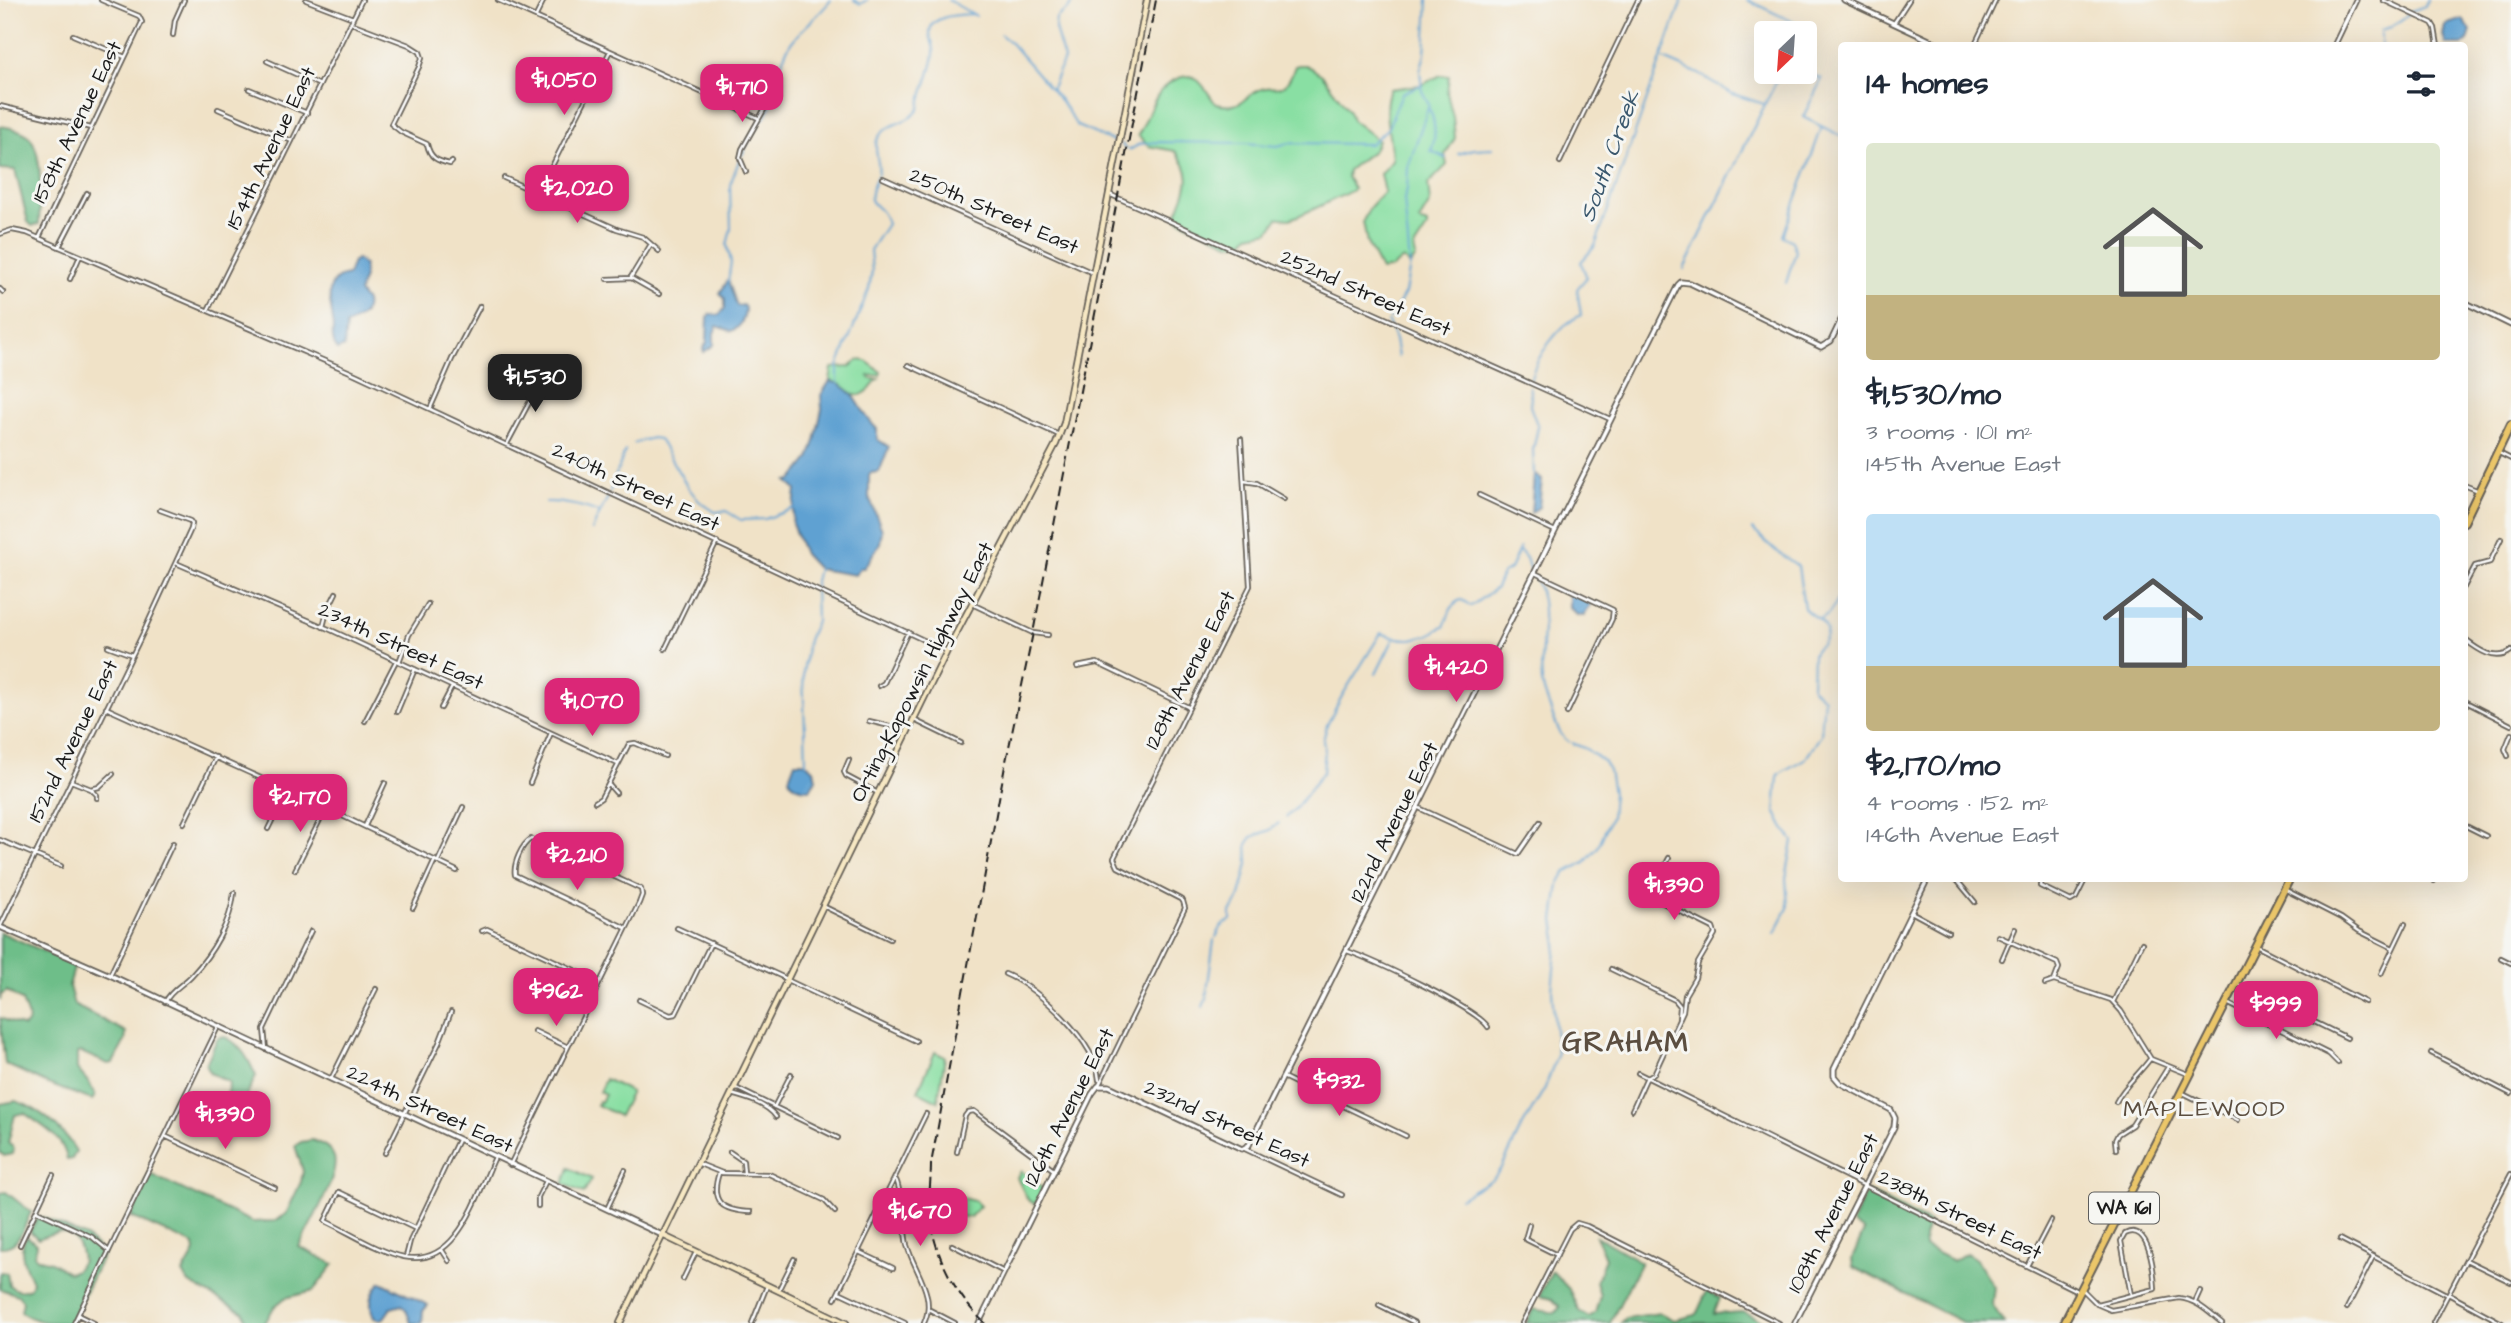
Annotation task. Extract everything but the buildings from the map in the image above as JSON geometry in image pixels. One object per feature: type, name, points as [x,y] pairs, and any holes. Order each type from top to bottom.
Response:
[{"type":"main road","name":"Orting-Kapowsin Highway East","points":[[621,1323],[947,650],[1059,435],[1147,0]]},
{"type":"main road","points":[[2468,514],[2511,424]]},
{"type":"main road","name":"WA 161","points":[[2064,1323],[2183,1093],[2286,883]]},
{"type":"main road","name":"224th Street East","points":[[662,1235],[846,1323]]},
{"type":"street","name":"158th Avenue East","points":[[39,238],[142,19],[101,0]]},
{"type":"street","points":[[173,35],[175,20],[184,0]]},
{"type":"street","points":[[306,0],[410,45],[421,54],[419,67],[391,124],[401,132],[427,144],[429,153],[435,159],[450,164],[452,162]]},
{"type":"street","name":"154th Avenue East","points":[[208,310],[362,0]]},
{"type":"street","points":[[498,0],[758,118]]},
{"type":"street","points":[[536,16],[544,0]]},
{"type":"street","points":[[1560,162],[1638,0]]},
{"type":"street","points":[[1844,0],[1934,42]]},
{"type":"street","points":[[1894,23],[1909,0]]},
{"type":"street","points":[[1976,42],[1996,0]]},
{"type":"street","points":[[2336,42],[2356,0]]},
{"type":"street","points":[[2383,0],[2433,24],[2437,42]]},
{"type":"street","points":[[73,35],[125,57]]},
{"type":"street","points":[[539,193],[610,51]]},
{"type":"street","points":[[267,61],[320,85]]},
{"type":"street","points":[[746,172],[741,153],[778,85]]},
{"type":"street","points":[[249,89],[307,113]]},
{"type":"street","points":[[0,106],[92,128]]},
{"type":"street","points":[[218,109],[292,141]]},
{"type":"street","points":[[504,178],[617,229],[635,233],[659,251]]},
{"type":"street","name":"250th Street East","points":[[883,178],[1093,273]]},
{"type":"street","points":[[59,247],[87,193]]},
{"type":"street","name":"252nd Street East","points":[[1109,194],[1610,419]]},
{"type":"street","name":"240th Street East","points":[[0,234],[15,230],[39,238],[208,310],[507,444],[947,650]]},
{"type":"street","points":[[631,278],[651,244]]},
{"type":"street","points":[[70,279],[80,256]]},
{"type":"street","points":[[607,279],[631,278],[659,294]]},
{"type":"street","name":"122nd Avenue East","points":[[1245,1149],[1250,1145],[1419,808],[1676,287],[1681,282],[1701,288],[1816,346],[1826,346],[1838,325]]},
{"type":"street","points":[[2468,304],[2511,325]]},
{"type":"street","points":[[430,409],[480,306]]},
{"type":"street","points":[[908,365],[1059,435]]},
{"type":"street","points":[[507,444],[544,375]]},
{"type":"street","name":"128th Avenue East","points":[[1184,905],[1180,898],[1115,863],[1114,856],[1250,584],[1241,439]]},
{"type":"street","points":[[2497,452],[2511,459]]},
{"type":"street","points":[[1244,481],[1256,483],[1284,499]]},
{"type":"street","points":[[2468,487],[2479,491]]},
{"type":"street","points":[[1479,495],[1555,531]]},
{"type":"street","points":[[160,510],[186,519],[192,524],[176,563]]},
{"type":"street","points":[[2468,579],[2475,566],[2489,563],[2501,539]]},
{"type":"street","points":[[665,649],[717,542]]},
{"type":"street","name":"152nd Avenue East","points":[[0,927],[176,563]]},
{"type":"street","name":"234th Street East","points":[[176,563],[323,627],[618,764]]},
{"type":"street","points":[[1535,573],[1612,609],[1612,619],[1567,713]]},
{"type":"street","points":[[323,627],[336,593]]},
{"type":"street","points":[[365,721],[428,604]]},
{"type":"street","points":[[972,604],[1033,633],[1048,635]]},
{"type":"street","points":[[879,686],[884,683],[908,632]]},
{"type":"street","points":[[2468,641],[2493,656],[2511,651]]},
{"type":"street","points":[[108,646],[132,655]]},
{"type":"street","points":[[1077,667],[1097,663],[1188,707]]},
{"type":"street","points":[[397,712],[415,669]]},
{"type":"street","points":[[441,708],[452,687]]},
{"type":"street","points":[[2468,703],[2511,725]]},
{"type":"street","points":[[106,708],[457,870]]},
{"type":"street","points":[[914,720],[961,743]]},
{"type":"street","points":[[869,721],[894,727],[906,735]]},
{"type":"street","points":[[530,783],[551,733]]},
{"type":"street","points":[[2508,756],[2505,749],[2511,734]]},
{"type":"street","points":[[595,802],[601,798],[630,743],[665,756]]},
{"type":"street","points":[[184,822],[216,757]]},
{"type":"street","points":[[849,760],[844,772],[846,776],[878,793]]},
{"type":"street","points":[[91,789],[97,788],[113,774]]},
{"type":"street","points":[[71,780],[91,789],[97,797],[100,791],[97,788]]},
{"type":"street","points":[[365,826],[385,783]]},
{"type":"street","points":[[608,785],[616,793]]},
{"type":"street","points":[[268,829],[287,790]]},
{"type":"street","points":[[413,908],[463,807]]},
{"type":"street","points":[[295,870],[326,808]]},
{"type":"street","points":[[1419,808],[1515,852],[1521,852],[1540,822]]},
{"type":"street","points":[[2468,827],[2486,836]]},
{"type":"street","points":[[510,1164],[642,897],[642,891],[537,841],[529,839],[525,842],[514,873],[626,928]]},
{"type":"street","points":[[0,840],[61,866]]},
{"type":"street","points":[[110,975],[173,843]]},
{"type":"street","points":[[1646,902],[1651,897],[1669,858]]},
{"type":"street","points":[[1926,882],[1911,912],[1948,932]]},
{"type":"street","points":[[1958,882],[1975,902]]},
{"type":"street","points":[[2040,882],[2039,885],[2073,901],[2084,882]]},
{"type":"street","points":[[2286,883],[2359,931],[2393,948]]},
{"type":"street","points":[[165,1002],[171,992],[189,979],[208,957],[231,910],[234,893]]},
{"type":"street","points":[[1632,1110],[1679,1019],[1698,963],[1715,932],[1704,922],[1651,897]]},
{"type":"street","name":"126th Avenue East","points":[[979,1323],[1183,913],[1184,905]]},
{"type":"street","points":[[823,906],[890,939]]},
{"type":"street","name":"108th Avenue East","points":[[1795,1323],[1893,1130],[1895,1116],[1888,1107],[1843,1085],[1834,1074],[1834,1066],[1911,912]]},
{"type":"street","points":[[2381,974],[2405,924]]},
{"type":"street","name":"224th Street East","points":[[0,927],[110,975],[662,1235]]},
{"type":"street","points":[[677,928],[916,1041]]},
{"type":"street","points":[[482,931],[487,929],[600,982]]},
{"type":"street","points":[[2001,959],[2015,929]]},
{"type":"street","points":[[266,1049],[264,1029],[311,931]]},
{"type":"street","points":[[1998,936],[2046,957],[2059,966],[2054,981]]},
{"type":"street","points":[[639,1000],[670,1015],[675,1014],[710,943]]},
{"type":"street","points":[[2113,1002],[2142,943]]},
{"type":"street","points":[[2256,946],[2365,1002]]},
{"type":"street","points":[[1347,951],[1383,966],[1474,1013],[1488,1027]]},
{"type":"street","points":[[2501,958],[2511,963]]},
{"type":"street","points":[[1611,969],[1677,1002],[1680,1006],[1679,1019]]},
{"type":"street","points":[[1005,974],[1029,986],[1077,1035],[1097,1068],[1100,1078],[1098,1086]]},
{"type":"street","points":[[2045,984],[2054,981],[2103,996],[2113,1002],[2151,1059],[2191,1076]]},
{"type":"street","points":[[2237,984],[2347,1038]]},
{"type":"street","points":[[331,1079],[376,989]]},
{"type":"street","points":[[2227,1003],[2329,1054],[2338,1063]]},
{"type":"street","points":[[385,1153],[439,1043],[451,1012]]},
{"type":"street","points":[[74,1323],[218,1027]]},
{"type":"street","points":[[534,1031],[568,1047]]},
{"type":"street","points":[[2431,1053],[2511,1094]]},
{"type":"street","points":[[2116,1102],[2123,1090],[2151,1059]]},
{"type":"street","points":[[2116,1150],[2115,1140],[2118,1134],[2132,1125],[2169,1066]]},
{"type":"street","name":"238th Street East","points":[[1638,1073],[2081,1291],[2097,1304]]},
{"type":"street","points":[[774,1107],[791,1074]]},
{"type":"street","points":[[1283,1077],[1406,1136]]},
{"type":"street","name":"232nd Street East","points":[[1098,1086],[1109,1086],[1342,1195]]},
{"type":"street","points":[[734,1087],[838,1138]]},
{"type":"street","points":[[2183,1093],[2238,1120]]},
{"type":"street","points":[[731,1094],[763,1107],[776,1117]]},
{"type":"street","points":[[957,1152],[963,1120],[970,1111],[979,1113],[1055,1171]]},
{"type":"street","points":[[835,1300],[926,1114]]},
{"type":"street","points":[[165,1137],[275,1188]]},
{"type":"street","points":[[407,1257],[416,1229],[458,1140]]},
{"type":"street","points":[[730,1152],[743,1161],[744,1173]]},
{"type":"street","points":[[416,1229],[339,1192],[325,1221],[407,1257],[424,1257],[442,1250],[460,1231],[495,1157]]},
{"type":"street","points":[[697,1163],[719,1173],[769,1174],[827,1202],[835,1212]]},
{"type":"street","points":[[607,1209],[625,1170]]},
{"type":"street","points":[[719,1173],[715,1190],[723,1207],[732,1211],[751,1212]]},
{"type":"street","points":[[2432,1323],[2511,1174]]},
{"type":"street","points":[[20,1245],[53,1175]]},
{"type":"street","points":[[895,1180],[900,1185],[900,1205],[909,1251],[929,1298],[925,1323]]},
{"type":"street","points":[[538,1206],[538,1197],[546,1181]]},
{"type":"street","points":[[37,1211],[92,1237],[109,1251]]},
{"type":"street","points":[[2027,1266],[2051,1220]]},
{"type":"street","points":[[1522,1323],[1570,1229],[1577,1223],[1779,1323]]},
{"type":"street","points":[[1528,1225],[1525,1234],[1527,1241],[1557,1255]]},
{"type":"street","points":[[2097,1304],[2155,1289],[2146,1242],[2140,1234],[2133,1231],[2126,1233],[2122,1241],[2131,1295]]},
{"type":"street","points":[[2340,1239],[2502,1323]]},
{"type":"street","points":[[952,1245],[1004,1272]]},
{"type":"street","points":[[442,1250],[449,1261]]},
{"type":"street","points":[[683,1279],[696,1252]]},
{"type":"street","points":[[859,1252],[892,1268]]},
{"type":"street","points":[[2347,1308],[2373,1256]]},
{"type":"street","points":[[778,1291],[794,1258]]},
{"type":"street","points":[[2466,1260],[2511,1282]]},
{"type":"street","points":[[752,1323],[767,1286]]},
{"type":"street","points":[[2194,1302],[2200,1291]]},
{"type":"street","points":[[839,1292],[905,1323]]},
{"type":"street","points":[[2097,1304],[2116,1311],[2179,1298],[2194,1302],[2222,1323]]},
{"type":"street","points":[[1379,1305],[1415,1323]]},
{"type":"street","points":[[929,1310],[955,1323]]},
{"type":"street","points":[[78,1314],[94,1323]]},
{"type":"green space","points":[[1306,65],[1322,75],[1349,111],[1352,120],[1378,140],[1374,150],[1348,170],[1347,177],[1354,189],[1293,218],[1278,218],[1269,231],[1249,235],[1244,241],[1231,244],[1180,220],[1176,216],[1188,183],[1186,168],[1175,151],[1148,146],[1138,135],[1158,94],[1170,82],[1189,76],[1201,83],[1216,104],[1235,105],[1263,88],[1278,88],[1287,83],[1295,66]]},
{"type":"green space","points":[[1441,75],[1449,76],[1447,93],[1455,138],[1445,155],[1447,165],[1428,184],[1430,203],[1419,221],[1427,224],[1427,228],[1414,248],[1416,257],[1410,265],[1403,259],[1392,268],[1381,270],[1367,243],[1363,221],[1370,207],[1384,192],[1380,174],[1392,160],[1386,115],[1387,97],[1390,89],[1421,85]]},
{"type":"green space","points":[[0,126],[23,132],[33,142],[40,171],[39,224],[32,226],[28,222],[15,170],[0,169]]},
{"type":"green space","points":[[859,360],[866,361],[881,372],[880,375],[869,376],[870,379],[878,379],[865,393],[855,395],[830,381],[832,368],[849,367]]},
{"type":"green space","points":[[0,932],[75,965],[69,986],[74,1005],[126,1032],[125,1041],[113,1063],[108,1064],[81,1052],[77,1053],[77,1069],[90,1084],[95,1096],[92,1100],[5,1064],[0,1018],[24,1027],[29,1020],[22,1001],[7,991],[1,995],[0,1001]]},
{"type":"green space","points":[[222,1036],[239,1047],[256,1076],[234,1122],[230,1123],[187,1101],[191,1092],[202,1105],[222,1101],[225,1097],[229,1082],[210,1073],[206,1064],[217,1039]]},
{"type":"green space","points":[[935,1052],[945,1057],[938,1101],[918,1091]]},
{"type":"green space","points":[[605,1079],[631,1092],[619,1116],[597,1105],[605,1095],[599,1092]]},
{"type":"green space","points":[[16,1101],[34,1109],[57,1127],[76,1151],[72,1159],[67,1160],[57,1138],[51,1132],[24,1113],[15,1115],[8,1143],[14,1148],[13,1154],[4,1156],[0,1152],[0,1104]]},
{"type":"green space","points":[[312,1140],[330,1151],[335,1166],[328,1189],[299,1247],[334,1264],[313,1291],[285,1298],[274,1307],[265,1323],[247,1323],[244,1313],[189,1283],[183,1273],[195,1252],[194,1245],[131,1217],[150,1174],[252,1222],[275,1221],[286,1214],[301,1182],[303,1171],[295,1146]]},
{"type":"green space","points":[[569,1168],[592,1179],[584,1193],[563,1184]]},
{"type":"green space","points":[[1021,1171],[1043,1188],[1035,1204],[1028,1200],[1017,1178]]},
{"type":"green space","points":[[1867,1191],[1929,1223],[1924,1237],[1925,1247],[1953,1261],[1966,1253],[1976,1259],[1994,1287],[1992,1304],[2004,1323],[1964,1323],[1853,1267],[1852,1259],[1864,1231],[1852,1223]]},
{"type":"green space","points":[[6,1192],[31,1212],[16,1240],[6,1247],[0,1247],[0,1193]]},
{"type":"green space","points":[[950,1193],[975,1201],[980,1206],[970,1217],[949,1216],[945,1214],[943,1202],[944,1196]]},
{"type":"green space","points":[[38,1217],[86,1237],[104,1253],[70,1323],[44,1322],[27,1316],[21,1312],[23,1301],[18,1295],[0,1289],[0,1272],[7,1273],[9,1285],[14,1289],[30,1288],[32,1282],[22,1253],[27,1236],[37,1245],[34,1255],[36,1257],[52,1262],[69,1273],[76,1270],[82,1261],[79,1246],[70,1235],[57,1232],[38,1239],[30,1231]]},
{"type":"green space","points":[[1596,1236],[1641,1262],[1610,1323],[1526,1323],[1533,1309],[1555,1313],[1560,1307],[1552,1299],[1539,1296],[1552,1271],[1569,1289],[1579,1311],[1589,1317],[1595,1313],[1600,1296],[1596,1282],[1605,1258]]},
{"type":"green space","points":[[1707,1291],[1720,1298],[1714,1314],[1743,1312],[1767,1323],[1621,1323],[1626,1318],[1660,1313],[1674,1320],[1696,1315]]},
{"type":"water","points":[[2463,19],[2471,31],[2468,41],[2445,42],[2445,25]]},
{"type":"water","points":[[357,259],[364,265],[364,277],[359,292],[366,306],[360,317],[346,325],[344,347],[337,350],[333,340],[331,287],[339,278],[348,275]]},
{"type":"water","points":[[728,280],[737,306],[743,305],[745,308],[743,319],[738,327],[731,331],[717,326],[714,345],[704,352],[708,317],[710,314],[719,315],[725,308],[725,299],[720,293]]},
{"type":"water","points":[[830,381],[840,384],[853,395],[877,429],[877,439],[889,447],[879,472],[870,473],[869,476],[869,497],[882,530],[880,543],[864,568],[860,568],[855,575],[818,569],[804,554],[792,524],[796,490],[787,481],[792,480],[809,459],[822,409],[821,395]]},
{"type":"water","points":[[1534,474],[1542,480],[1539,507],[1531,513]]},
{"type":"water","points":[[1569,592],[1591,604],[1584,616],[1577,615],[1569,607]]},
{"type":"water","points":[[795,762],[803,762],[814,769],[816,779],[810,789],[797,787],[790,781]]},
{"type":"water","points":[[381,1282],[428,1305],[423,1311],[422,1323],[411,1323],[402,1305],[391,1308],[380,1320],[374,1318],[372,1299]]},
{"type":"waterway","points":[[782,79],[779,76],[786,51],[798,34],[831,0]]},
{"type":"waterway","points":[[854,0],[860,4],[867,0]]},
{"type":"waterway","points":[[948,0],[976,16]]},
{"type":"waterway","points":[[1051,90],[1064,59],[1055,29],[1056,18],[1069,8],[1073,0]]},
{"type":"waterway","points":[[1390,319],[1405,293],[1410,265],[1404,199],[1408,167],[1429,105],[1422,91],[1420,71],[1425,54],[1428,0]]},
{"type":"waterway","name":"South Creek","points":[[1530,381],[1537,362],[1549,343],[1564,326],[1581,315],[1577,289],[1586,277],[1581,262],[1595,246],[1682,0]]},
{"type":"waterway","points":[[1747,0],[1791,21]]},
{"type":"waterway","points":[[2411,11],[2425,6],[2427,0]]},
{"type":"waterway","points":[[878,174],[877,140],[886,130],[910,118],[919,109],[934,54],[930,35],[932,26],[941,19],[974,14]]},
{"type":"waterway","points":[[2381,42],[2381,30],[2391,27],[2409,14]]},
{"type":"waterway","points":[[1000,34],[1061,101],[1077,126],[1117,143]]},
{"type":"waterway","points":[[1664,59],[1699,74],[1733,94],[1764,104]]},
{"type":"waterway","points":[[1817,77],[1822,79],[1803,117],[1838,134]]},
{"type":"waterway","points":[[765,117],[784,80]]},
{"type":"waterway","points":[[1684,269],[1775,84]]},
{"type":"waterway","points":[[1129,150],[1140,144],[1156,142],[1277,146],[1289,143],[1370,144],[1388,128],[1402,93],[1421,85]]},
{"type":"waterway","points":[[1429,109],[1434,130],[1431,151],[1446,158]]},
{"type":"waterway","points":[[760,122],[764,118]]},
{"type":"waterway","points":[[751,137],[759,124]]},
{"type":"waterway","points":[[1786,283],[1796,251],[1792,241],[1783,236],[1822,127]]},
{"type":"waterway","points":[[742,155],[750,138]]},
{"type":"waterway","points":[[1122,144],[1125,149]]},
{"type":"waterway","points":[[1458,154],[1474,149],[1493,148]]},
{"type":"waterway","points":[[728,282],[731,262],[727,245],[731,229],[730,185],[740,158]]},
{"type":"waterway","points":[[838,385],[838,366],[869,289],[872,271],[870,250],[887,224],[881,210],[871,200],[877,176]]},
{"type":"waterway","points":[[1388,322],[1398,357]]},
{"type":"waterway","name":"South Creek","points":[[1529,386],[1530,406],[1538,427],[1533,450],[1534,476]]},
{"type":"waterway","points":[[634,443],[659,439],[687,486],[699,501],[715,512],[726,511],[741,520],[765,519],[795,508]]},
{"type":"waterway","points":[[610,491],[625,451]]},
{"type":"waterway","points":[[546,502],[574,505],[600,513],[609,495]]},
{"type":"waterway","points":[[592,530],[600,513]]},
{"type":"waterway","points":[[1752,529],[1798,566],[1804,608],[1821,622],[1826,630],[1823,642],[1813,655],[1812,688],[1824,698],[1821,735],[1806,758],[1780,773],[1778,777],[1775,811],[1793,841],[1786,878],[1788,908],[1775,933]]},
{"type":"waterway","points":[[1286,817],[1323,772],[1323,741],[1327,725],[1381,633],[1414,639],[1444,627],[1451,609],[1458,601],[1462,600],[1471,606],[1496,588],[1502,574],[1510,569],[1520,547]]},
{"type":"waterway","points":[[1519,550],[1526,558],[1531,574]]},
{"type":"waterway","points":[[806,763],[803,673],[808,640],[816,621],[815,581],[818,569]]},
{"type":"waterway","points":[[1535,578],[1540,590],[1543,616],[1543,687],[1558,729],[1569,742]]},
{"type":"waterway","points":[[1820,619],[1828,615],[1838,599]]},
{"type":"waterway","points":[[1376,674],[1393,640]]},
{"type":"waterway","points":[[1460,1198],[1494,1178],[1503,1165],[1545,1088],[1557,1055],[1552,990],[1557,939],[1554,920],[1559,884],[1565,873],[1585,862],[1598,847],[1611,817],[1613,793],[1609,770],[1604,762],[1572,743]]},
{"type":"waterway","points":[[1216,937],[1222,926],[1231,920],[1231,913],[1240,896],[1248,864],[1247,844],[1252,837],[1279,823]]},
{"type":"waterway","points":[[1203,1007],[1214,940]]},
{"type":"railway","points":[[985,1323],[955,1286],[934,1239],[929,1207],[931,1164],[1005,766],[1156,0]]},
{"type":"district","name":"GRAHAM","points":[[1626,1042]]},
{"type":"district","name":"MAPLEWOOD","points":[[2205,1109]]}]
